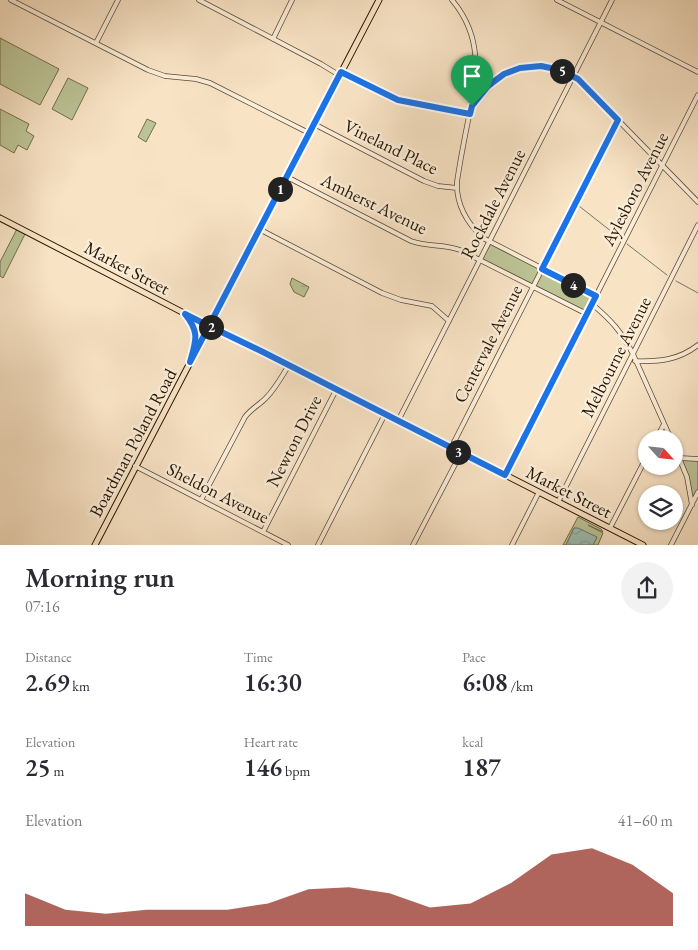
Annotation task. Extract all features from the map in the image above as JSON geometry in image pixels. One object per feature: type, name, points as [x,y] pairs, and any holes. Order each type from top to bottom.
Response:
[{"type":"main road","name":"Boardman Poland Road","points":[[95,545],[379,0]]},
{"type":"main road","name":"Market Street","points":[[0,218],[185,314],[643,545]]},
{"type":"main road","points":[[185,314],[196,334],[190,362]]},
{"type":"street","points":[[11,0],[158,74],[172,78],[196,79],[210,83],[309,133]]},
{"type":"street","points":[[96,43],[118,0]]},
{"type":"street","points":[[199,0],[321,64],[398,100],[470,114]]},
{"type":"street","points":[[273,39],[292,0]]},
{"type":"street","points":[[452,0],[466,21],[475,48],[476,71],[472,106],[458,174],[457,188],[460,206],[466,220],[488,242],[596,296]]},
{"type":"street","points":[[557,0],[698,72]]},
{"type":"street","name":"Rockdale Avenue","points":[[398,421],[612,0]]},
{"type":"street","points":[[472,106],[493,81],[509,72],[534,66],[560,70],[579,80],[698,202]]},
{"type":"street","name":"Aylesboro Avenue","points":[[592,304],[698,95]]},
{"type":"street","name":"Centervale Avenue","points":[[451,448],[618,120]]},
{"type":"street","name":"Vineland Place","points":[[314,124],[424,181],[438,186],[457,188]]},
{"type":"street","name":"Amherst Avenue","points":[[287,177],[411,241],[426,245],[454,248],[587,314]]},
{"type":"street","name":"Melbourne Avenue","points":[[558,502],[698,225]]},
{"type":"street","points":[[259,229],[382,293],[401,300],[432,306],[449,321]]},
{"type":"street","points":[[505,475],[592,304],[614,324],[622,335],[633,354],[666,430]]},
{"type":"street","points":[[635,361],[668,360],[698,345]]},
{"type":"street","points":[[201,500],[245,416],[270,394],[289,365]]},
{"type":"street","name":"Newton Drive","points":[[263,532],[336,390]]},
{"type":"street","points":[[318,545],[385,414]]},
{"type":"street","points":[[661,430],[664,424]]},
{"type":"street","points":[[413,545],[461,453]]},
{"type":"street","points":[[683,458],[698,459]]},
{"type":"street","name":"Sheldon Avenue","points":[[135,466],[288,545]]},
{"type":"street","points":[[683,468],[687,477],[692,504]]},
{"type":"street","points":[[610,528],[638,474]]},
{"type":"street","points":[[512,545],[539,492]]},
{"type":"street","points":[[671,545],[698,492]]},
{"type":"green space","points":[[0,38],[59,69],[40,105],[0,84]]},
{"type":"green space","points":[[68,78],[88,88],[72,120],[52,109]]},
{"type":"green space","points":[[0,109],[29,124],[26,131],[34,136],[27,150],[18,145],[14,153],[0,145]]},
{"type":"green space","points":[[147,119],[156,123],[146,142],[138,137]]},
{"type":"green space","points":[[18,227],[26,232],[3,278],[0,276],[0,262]]},
{"type":"green space","points":[[488,242],[596,296],[587,314],[480,260]]},
{"type":"green space","points":[[292,278],[309,287],[304,297],[294,292],[290,284]]},
{"type":"green space","points":[[683,458],[698,459],[698,492],[692,505],[683,470]]},
{"type":"green space","points":[[578,517],[601,529],[603,532],[588,525],[603,533],[598,545],[593,545],[597,537],[574,528],[566,545],[563,545]]},
{"type":"water","points":[[574,528],[597,537],[593,545],[566,545]]},
{"type":"waterway","points":[[579,206],[621,239]]},
{"type":"waterway","points":[[627,244],[667,275]]},
{"type":"waterway","points":[[676,281],[698,293]]},
{"type":"route","points":[[472,106],[470,114],[401,101],[341,72],[209,326],[185,314],[195,329],[196,334],[190,362],[209,326],[505,475],[596,296],[542,269],[618,120],[578,79],[560,70],[541,66],[520,68],[504,74],[488,86],[472,106]]}]
